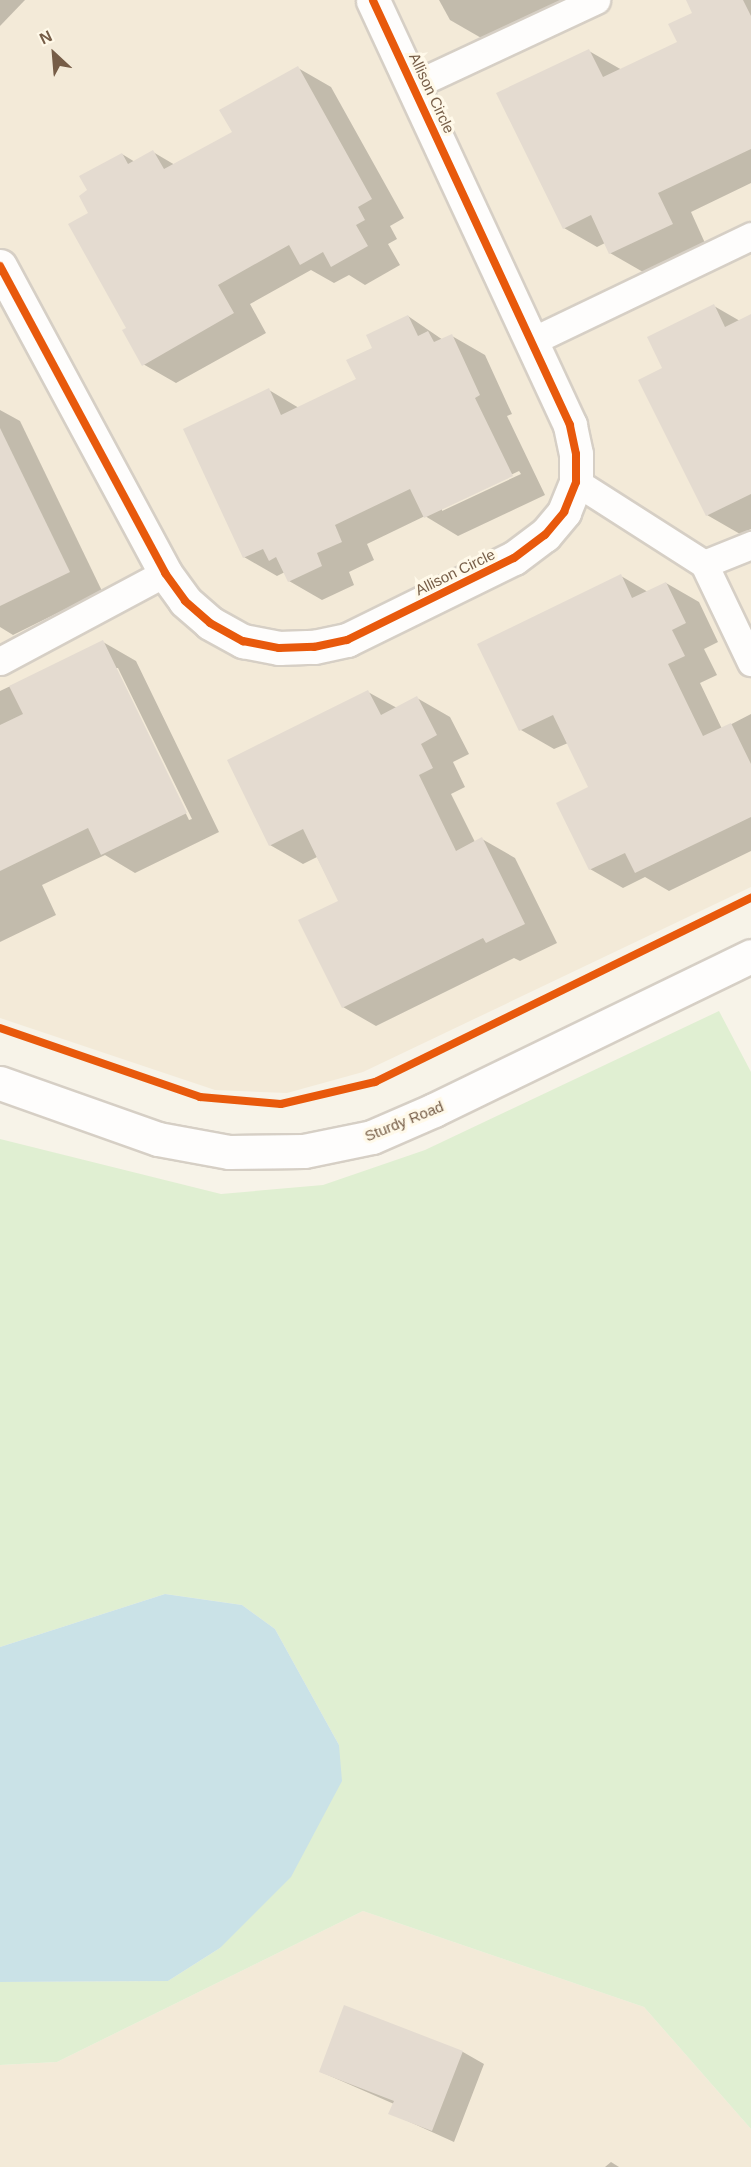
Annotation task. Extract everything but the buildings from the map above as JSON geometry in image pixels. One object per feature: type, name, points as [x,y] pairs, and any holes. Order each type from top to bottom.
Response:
[{"type":"street","name":"Allison Circle","points":[[0,267],[165,573],[185,601],[210,623],[243,641],[279,648],[336,642],[514,558],[545,535],[558,519],[576,482],[570,425],[373,0]]},
{"type":"street","name":"Sturdy Road","points":[[0,1083],[158,1139],[230,1152],[304,1151],[372,1137],[434,1110],[751,956]]},
{"type":"lane","points":[[414,85],[596,0]]},
{"type":"lane","points":[[532,341],[751,236]]},
{"type":"lane","points":[[576,482],[704,564],[751,662]]},
{"type":"lane","points":[[704,564],[751,545]]},
{"type":"lane","points":[[0,661],[165,573]]},
{"type":"shaded area","points":[[0,0],[751,0],[751,887],[363,1072],[287,1093],[215,1090],[0,1018]]},
{"type":"shaded area","points":[[363,1911],[644,2007],[751,2129],[751,2167],[0,2167],[0,2065],[57,2062]]},
{"type":"green space","points":[[719,1011],[751,1072],[751,2129],[644,2007],[363,1911],[57,2062],[0,2065],[0,1982],[168,1981],[220,1948],[339,1745],[275,1629],[242,1605],[165,1594],[0,1647],[0,1139],[221,1194],[323,1185],[425,1150]]},
{"type":"water","points":[[165,1594],[242,1605],[275,1629],[339,1745],[342,1781],[291,1877],[220,1948],[168,1981],[0,1982],[0,1647]]},
{"type":"cycle path","points":[[0,266],[165,573],[185,601],[210,623],[243,641],[279,648],[314,647],[347,640],[514,558],[545,535],[564,512],[576,482],[576,454],[570,425],[373,0]]},
{"type":"cycle path","points":[[0,1028],[200,1097],[281,1104],[375,1082],[751,898]]}]
